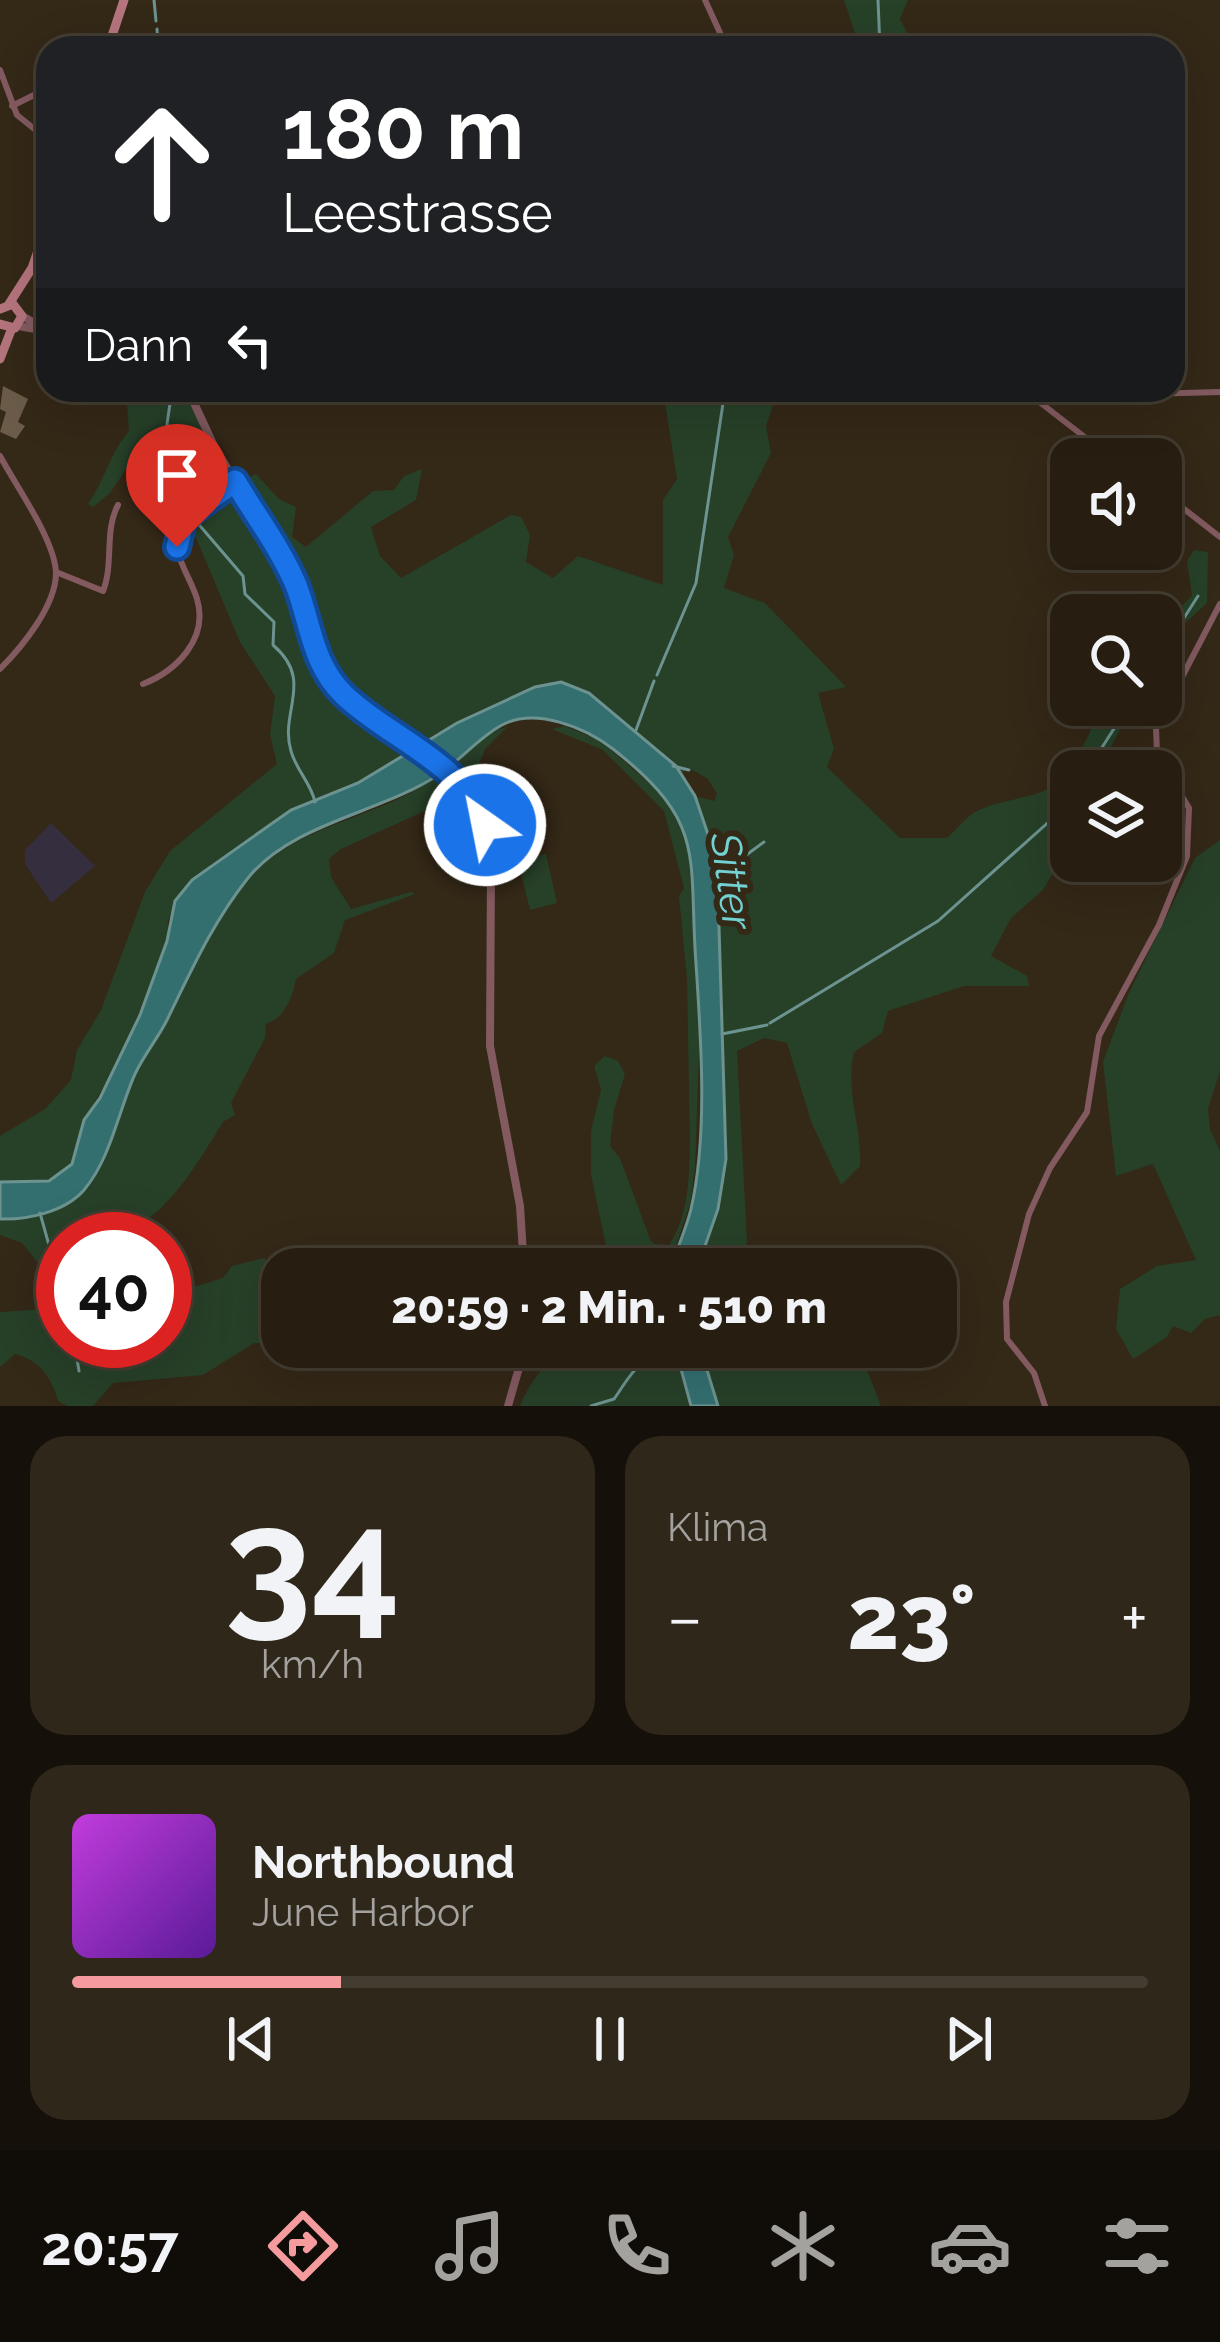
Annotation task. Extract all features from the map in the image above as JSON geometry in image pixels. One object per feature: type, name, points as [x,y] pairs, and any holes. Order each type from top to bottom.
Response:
[{"type":"main road","points":[[112,36],[124,0]]},
{"type":"main road","points":[[0,338],[36,254]]},
{"type":"main road","points":[[0,358],[8,315]]},
{"type":"street","points":[[705,0],[722,36]]},
{"type":"street","points":[[0,73],[13,106],[36,131]]},
{"type":"street","points":[[13,106],[36,94]]},
{"type":"street","points":[[8,315],[36,326]]},
{"type":"street","points":[[1185,393],[1220,392]]},
{"type":"street","points":[[194,402],[291,575],[320,663],[351,701],[464,787],[482,815],[491,855],[490,1046],[520,1206],[523,1248]]},
{"type":"street","points":[[1039,402],[1086,438]]},
{"type":"street","points":[[0,456],[45,536],[56,572],[42,613],[0,669]]},
{"type":"street","points":[[143,684],[179,666],[198,616],[196,596],[177,547],[184,518],[235,481]]},
{"type":"street","points":[[56,572],[103,591],[111,517],[118,505]]},
{"type":"street","points":[[1182,508],[1220,538]]},
{"type":"street","points":[[1045,1406],[1041,1387],[1007,1339],[1006,1302],[1029,1214],[1050,1168],[1087,1112],[1099,1036],[1159,925],[1187,856],[1190,808],[1157,755],[1156,727],[1220,604]]},
{"type":"street","points":[[508,1406],[519,1368]]},
{"type":"shaded area","points":[[51,823],[95,866],[51,903],[25,864],[25,850]]},
{"type":"green space","points":[[844,0],[908,0],[900,19],[909,36],[856,36]]},
{"type":"green space","points":[[127,402],[188,402],[233,486],[256,474],[279,499],[296,507],[292,537],[306,547],[373,491],[394,490],[404,476],[422,469],[416,500],[371,527],[380,556],[401,578],[511,515],[521,517],[530,535],[526,562],[553,578],[578,556],[663,585],[663,500],[677,479],[665,402],[774,402],[766,426],[771,453],[728,537],[734,555],[724,588],[765,603],[846,687],[818,693],[834,749],[827,767],[900,838],[947,838],[975,812],[1050,789],[1050,878],[1011,918],[991,956],[1027,976],[1029,986],[964,986],[888,1011],[882,1033],[854,1052],[851,1081],[860,1166],[841,1185],[812,1124],[787,1043],[764,1038],[737,1051],[747,1241],[746,1248],[705,1248],[718,1209],[727,1142],[717,861],[695,796],[714,801],[717,794],[708,779],[689,768],[680,774],[589,693],[535,687],[435,734],[358,783],[300,806],[184,888],[122,1056],[84,1120],[72,1164],[49,1181],[0,1182],[0,1136],[45,1109],[71,1080],[77,1050],[101,1010],[145,892],[170,851],[277,764],[270,735],[275,696],[240,642],[196,538],[147,496],[160,470],[153,454],[133,459],[110,493],[93,507],[88,504],[129,431]]},
{"type":"green space","points":[[1194,550],[1208,552],[1207,603],[1182,625],[1182,606],[1192,596],[1187,561]]},
{"type":"green space","points":[[565,726],[601,741],[665,797],[688,842],[700,1025],[695,1169],[690,1204],[675,1248],[607,1248],[591,1175],[591,1131],[601,1090],[594,1066],[605,1056],[618,1061],[625,1074],[610,1146],[620,1158],[650,1239],[669,1245],[684,1209],[689,1169],[687,979],[679,896],[684,888],[664,811],[603,750],[552,729]]},
{"type":"green space","points":[[1093,726],[1122,726],[1109,750],[1081,750]]},
{"type":"green space","points":[[507,727],[485,749],[471,784],[460,795],[341,849],[329,859],[331,877],[351,909],[415,894],[345,920],[334,953],[296,979],[287,1006],[266,1024],[265,1038],[231,1103],[235,1115],[223,1122],[177,1191],[156,1212],[49,1212],[76,1199],[93,1178],[140,1067],[214,928],[250,878],[305,837],[410,793]]},
{"type":"green space","points":[[1220,840],[1220,1071],[1208,1108],[1210,1129],[1220,1151],[1220,1315],[1205,1319],[1191,1333],[1173,1326],[1167,1337],[1133,1359],[1116,1329],[1120,1289],[1157,1266],[1196,1260],[1153,1164],[1116,1176],[1103,1062],[1128,995],[1195,858]]},
{"type":"green space","points":[[546,854],[557,903],[530,910],[518,861]]},
{"type":"green space","points":[[34,1216],[36,1260],[22,1243],[0,1235],[0,1221]]},
{"type":"green space","points":[[261,1259],[261,1343],[203,1375],[113,1383],[93,1406],[58,1401],[40,1368],[192,1368],[192,1287],[223,1278],[232,1266]]},
{"type":"green space","points":[[36,1310],[36,1365],[15,1354],[0,1367],[0,1312]]},
{"type":"green space","points":[[543,1368],[679,1368],[689,1406],[520,1406]]},
{"type":"green space","points":[[706,1368],[866,1368],[881,1406],[718,1406]]},
{"type":"water","points":[[561,682],[589,693],[676,766],[695,796],[717,861],[726,1159],[718,1209],[704,1248],[677,1248],[696,1181],[702,1087],[687,843],[665,799],[613,749],[560,722],[530,718],[502,725],[415,788],[312,831],[266,859],[235,895],[204,946],[135,1074],[108,1149],[84,1190],[47,1212],[0,1219],[0,1182],[49,1181],[72,1164],[84,1120],[100,1098],[140,1015],[167,941],[175,901],[192,880],[291,810],[358,783],[457,723],[535,687]]},
{"type":"water","points":[[681,1368],[706,1368],[718,1406],[691,1406]]},
{"type":"building","points":[[3,386],[28,399],[18,422],[25,426],[16,439],[0,432],[6,412],[0,409]]},
{"type":"waterway","points":[[154,0],[156,21]]},
{"type":"waterway","points":[[878,0],[880,36]]},
{"type":"waterway","points":[[157,29],[157,36]]},
{"type":"waterway","points":[[170,402],[167,424],[188,502]]},
{"type":"waterway","points":[[657,675],[696,583],[723,402]]},
{"type":"waterway","points":[[195,520],[243,576],[245,594],[274,622],[273,645],[285,658],[294,684],[291,751],[315,802]]},
{"type":"waterway","points":[[1182,621],[1198,596]]},
{"type":"waterway","points":[[636,730],[654,681]]},
{"type":"waterway","points":[[1100,750],[1116,726]]},
{"type":"waterway","points":[[673,766],[689,770]]},
{"type":"waterway","points":[[770,1023],[938,921],[1050,821]]},
{"type":"waterway","name":"Sitter","points":[[718,876],[764,842]]},
{"type":"waterway","points":[[722,1034],[767,1025]]},
{"type":"waterway","points":[[591,1406],[614,1399],[637,1368]]},
{"type":"route","points":[[177,547],[184,518],[235,481],[291,575],[313,646],[329,677],[360,708],[459,782],[485,825]]}]
